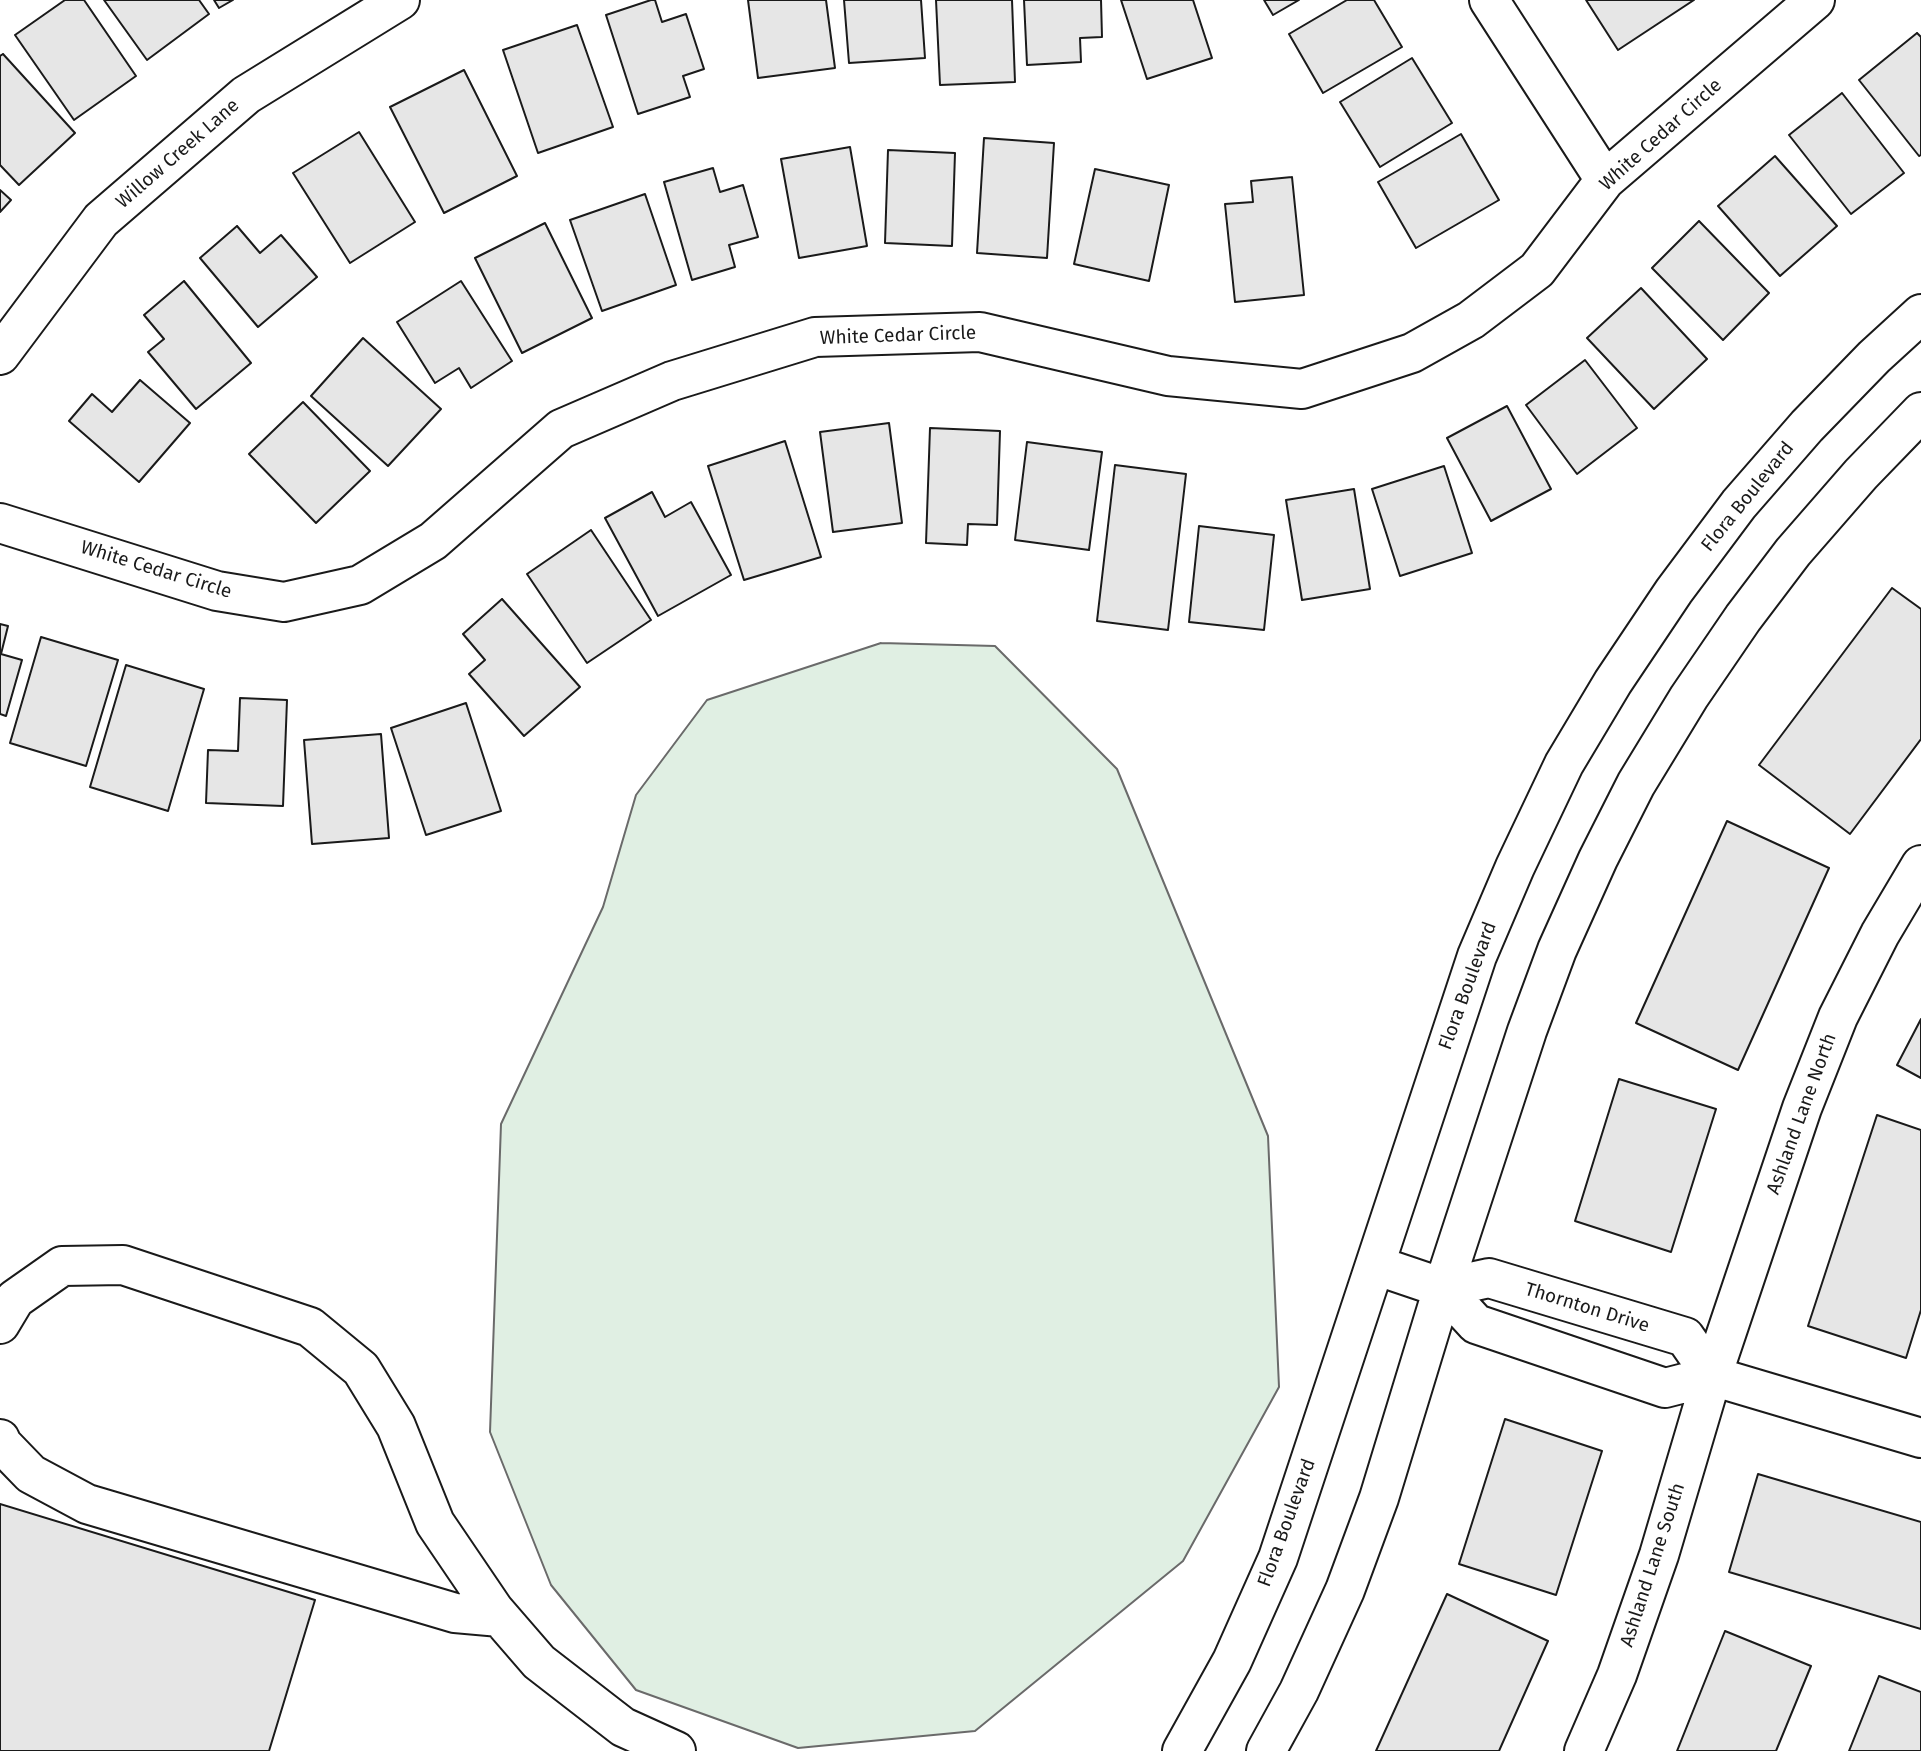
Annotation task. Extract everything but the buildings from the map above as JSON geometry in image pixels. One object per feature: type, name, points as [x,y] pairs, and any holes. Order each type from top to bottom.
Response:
[{"type":"street","name":"Willow Creek Lane","points":[[0,355],[101,220],[246,95],[400,0]]},
{"type":"street","points":[[1489,0],[1605,180]]},
{"type":"street","name":"White Cedar Circle","points":[[0,523],[217,592],[284,603],[360,585],[433,541],[561,429],[672,381],[814,337],[980,332],[1168,376],[1302,389],[1412,353],[1471,320],[1537,270],[1605,180],[1815,0]]},
{"type":"street","name":"Flora Boulevard","points":[[1182,1751],[1232,1661],[1278,1558],[1476,956],[1564,764],[1674,591],[1739,504],[1807,426],[1874,357],[1921,314]]},
{"type":"street","points":[[1266,1751],[1299,1690],[1349,1579],[1379,1498],[1443,1288],[1527,1031],[1557,950],[1598,859],[1636,784],[1743,618],[1785,563],[1861,474],[1921,412]]},
{"type":"street","name":"Ashland Lane North","points":[[1712,1376],[1801,1108],[1838,1017],[1880,934],[1921,865]]},
{"type":"street","points":[[0,1324],[15,1299],[62,1266],[123,1265],[310,1327],[361,1369],[396,1426],[435,1522],[500,1617],[538,1662],[624,1727],[676,1751]]},
{"type":"street","points":[[1375,1265],[1443,1288],[1476,1324],[1665,1388],[1712,1376],[1921,1438]]},
{"type":"street","name":"Thornton Drive","points":[[1443,1288],[1489,1278],[1685,1336],[1712,1376]]},
{"type":"street","points":[[1553,1350],[1570,1303]]},
{"type":"street","name":"Ashland Lane South","points":[[1584,1751],[1617,1675],[1659,1555],[1712,1376]]},
{"type":"street","points":[[1,1443],[31,1474],[88,1504],[454,1613],[500,1617]]},
{"type":"green space","points":[[881,643],[995,646],[1117,769],[1268,1136],[1279,1387],[1183,1561],[975,1731],[798,1748],[636,1690],[551,1585],[490,1432],[501,1124],[603,907],[636,795],[707,700]]}]
